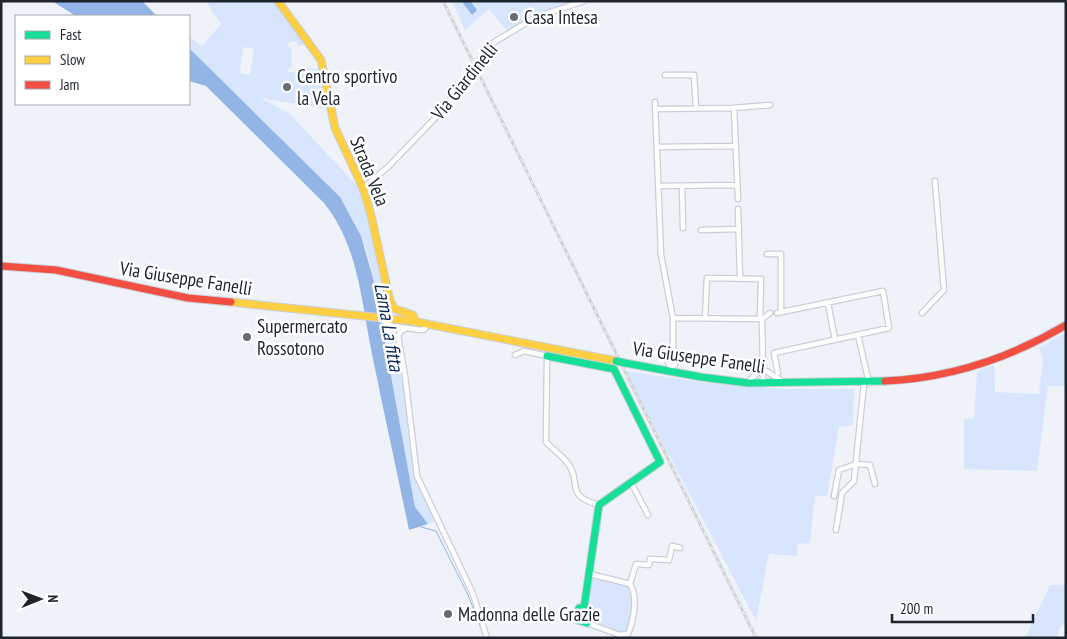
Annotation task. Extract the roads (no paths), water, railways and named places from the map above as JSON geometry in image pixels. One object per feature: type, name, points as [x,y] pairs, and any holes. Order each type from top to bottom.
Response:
[{"type":"main road","name":"Strada Vela","points":[[278,1],[312,45],[320,60],[335,128],[363,188],[371,215],[391,305],[395,309],[413,315],[415,322]]},
{"type":"main road","name":"Via Giuseppe Fanelli","points":[[1,266],[56,270],[188,298],[366,315],[415,322],[678,374],[760,384],[866,383],[923,379],[1019,353],[1066,325]]},
{"type":"main road","points":[[547,356],[614,370],[660,462],[599,505],[584,608],[579,608],[576,614],[577,620],[587,623]]},
{"type":"street","name":"Via Giardinelli","points":[[363,188],[389,166],[439,114],[491,44],[536,17],[584,1]]},
{"type":"street","points":[[665,75],[694,76],[696,108]]},
{"type":"street","points":[[655,102],[661,257],[672,318],[673,359]]},
{"type":"street","points":[[655,109],[734,108],[770,105]]},
{"type":"street","points":[[655,109],[734,108]]},
{"type":"street","points":[[734,108],[738,199]]},
{"type":"street","points":[[657,147],[736,146]]},
{"type":"street","points":[[922,313],[944,290],[935,181]]},
{"type":"street","points":[[659,186],[737,185]]},
{"type":"street","points":[[682,186],[683,228]]},
{"type":"street","points":[[738,209],[740,279]]},
{"type":"street","points":[[701,230],[739,229]]},
{"type":"street","points":[[767,254],[781,254],[779,312],[883,291],[888,328],[774,353],[778,373]]},
{"type":"street","points":[[706,318],[707,278],[761,279],[761,362],[763,379],[760,384]]},
{"type":"street","points":[[828,303],[836,340]]},
{"type":"street","points":[[672,318],[761,319],[770,313]]},
{"type":"street","points":[[380,317],[392,326],[424,330],[427,324]]},
{"type":"street","points":[[406,328],[401,330],[398,336],[405,376],[417,476],[472,594],[487,638]]},
{"type":"street","points":[[836,530],[842,493],[854,481],[866,383],[858,335]]},
{"type":"street","points":[[515,355],[524,351],[547,356],[546,442],[568,462],[577,496],[584,501],[599,505]]},
{"type":"street","points":[[760,384],[758,372],[761,362]]},
{"type":"street","points":[[763,369],[786,383]]},
{"type":"street","points":[[747,383],[758,372]]},
{"type":"street","points":[[834,496],[839,470],[856,464],[870,465],[875,484]]},
{"type":"street","points":[[631,482],[648,515]]},
{"type":"street","points":[[630,584],[636,564],[649,566],[650,559],[669,560],[672,546],[680,548]]},
{"type":"street","points":[[587,623],[620,635],[628,634],[636,593],[630,584],[590,574]]},
{"type":"water","points":[[52,1],[142,1],[156,15],[74,15]]},
{"type":"water","points":[[464,1],[470,1],[477,10],[472,15],[463,3]]},
{"type":"water","name":"Lama La fitta","points":[[190,49],[340,197],[361,236],[373,278],[415,507],[428,524],[409,530],[357,275],[352,256],[336,220],[324,203],[206,86],[190,81]]},
{"type":"waterway","name":"Lama La fitta","points":[[421,527],[436,531],[468,595],[484,636]]},
{"type":"railway","points":[[443,1],[756,638]]},
{"type":"place","name":"Casa Intesa","points":[[514,17]]},
{"type":"place","name":"Centro sportivo la Vela","points":[[287,87]]},
{"type":"place","name":"Supermercato Rossotono","points":[[247,337]]},
{"type":"place","name":"Madonna delle Grazie","points":[[448,614]]}]
